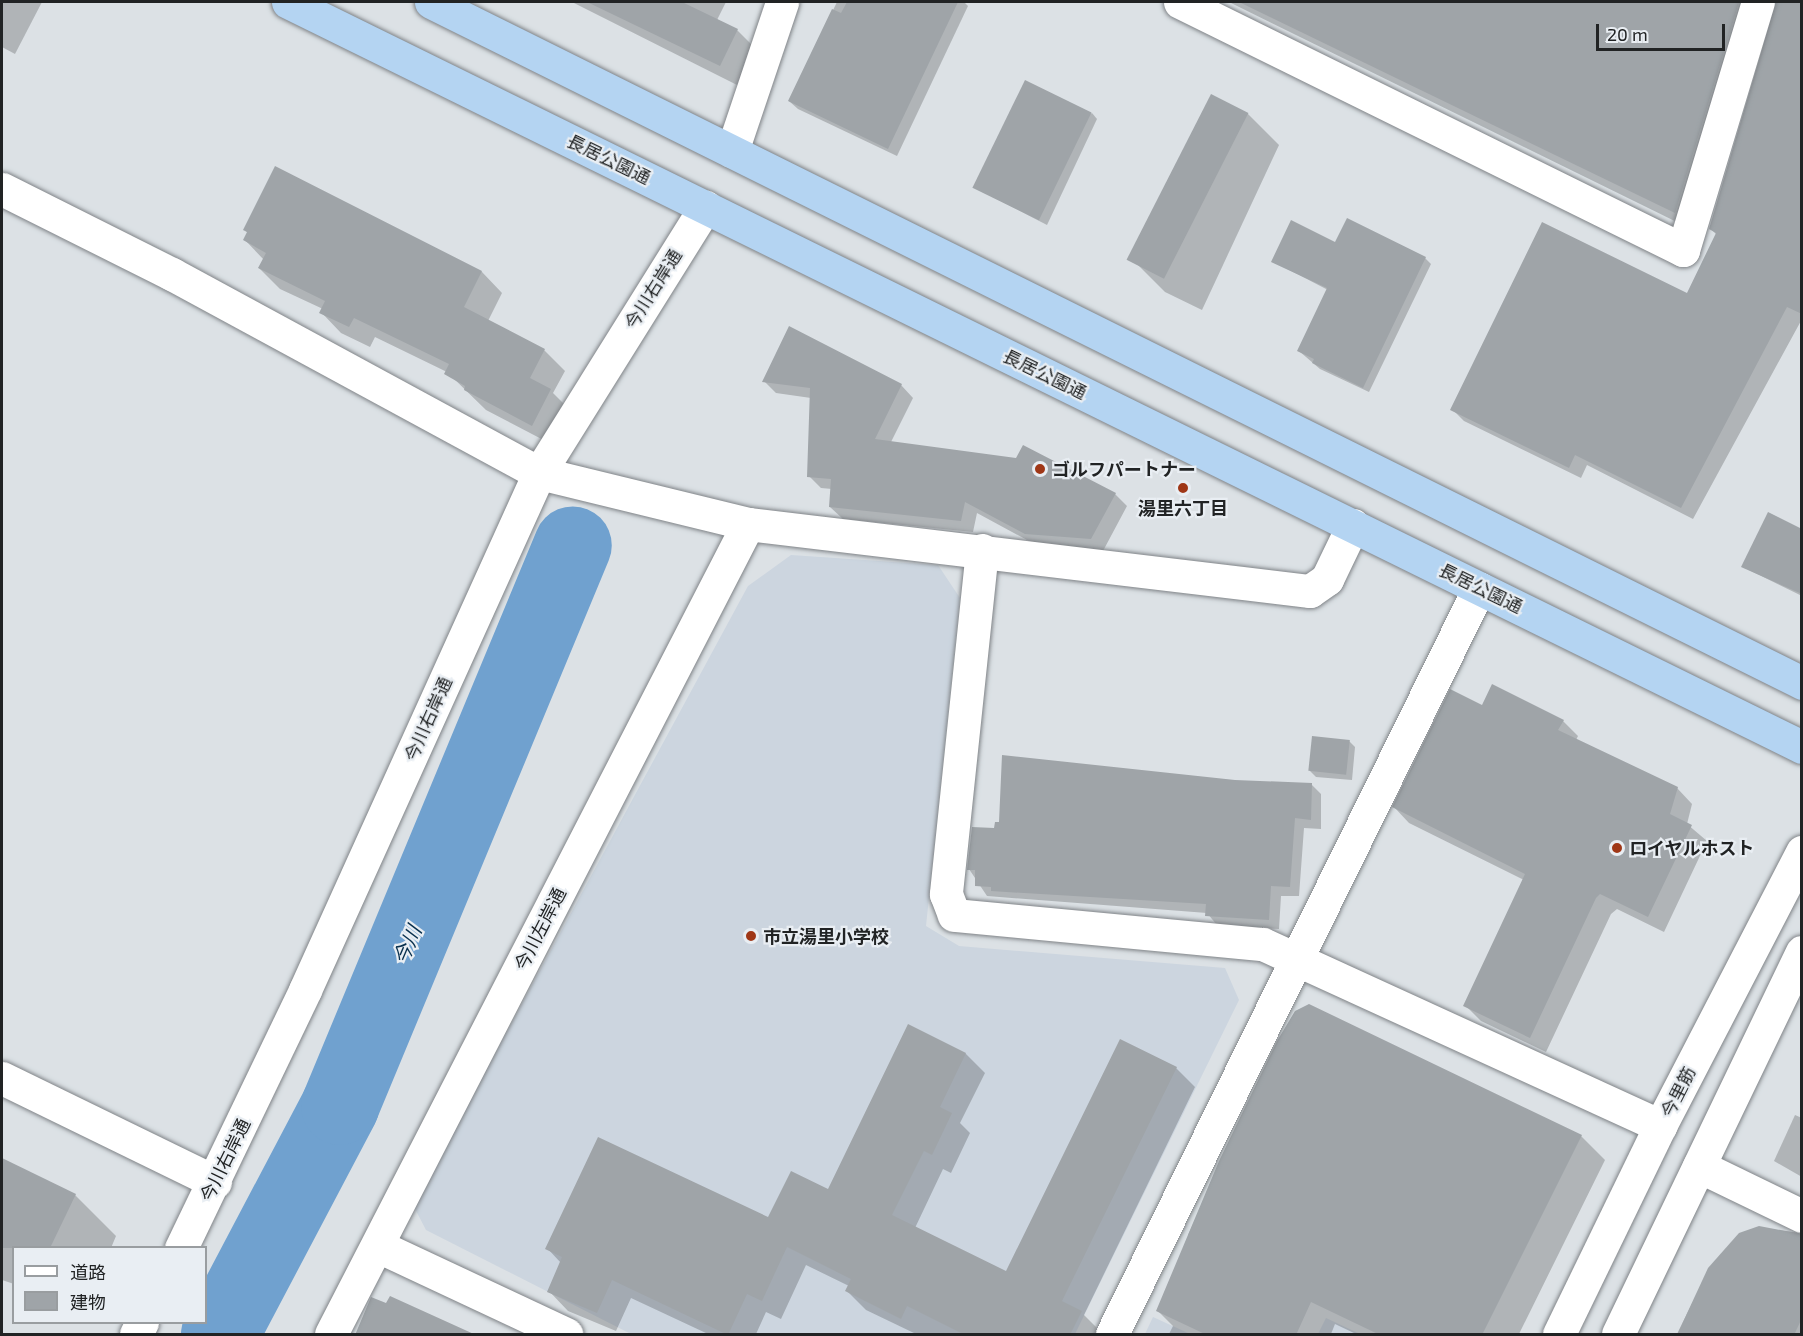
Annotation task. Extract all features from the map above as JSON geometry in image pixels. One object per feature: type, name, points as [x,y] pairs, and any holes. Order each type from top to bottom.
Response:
[{"type":"highway","name":"長居公園通","points":[[288,2],[1802,747]]},
{"type":"highway","points":[[431,2],[1802,683]]},
{"type":"street","points":[[732,151],[782,2]]},
{"type":"street","points":[[1180,2],[1683,250],[1758,2]]},
{"type":"street","points":[[2,189],[172,274],[539,473],[748,524],[982,550],[1310,591],[1328,579],[1353,525]]},
{"type":"street","name":"今川右岸通","points":[[182,1246],[215,1182],[539,473],[705,207]]},
{"type":"street","name":"今川左岸通","points":[[331,1335],[748,524]]},
{"type":"street","points":[[982,550],[946,894],[954,915],[1263,944],[1660,1126]]},
{"type":"street","points":[[1112,1335],[1479,588]]},
{"type":"street","name":"今里筋","points":[[1559,1335],[1660,1126],[1802,852]]},
{"type":"street","points":[[1618,1335],[1802,952]]},
{"type":"street","points":[[2,1078],[215,1182]]},
{"type":"street","points":[[1699,1166],[1802,1216]]},
{"type":"street","points":[[378,1246],[566,1335]]},
{"type":"shaded area","name":"市立湯里小学校","points":[[791,555],[938,565],[960,598],[926,926],[959,946],[1225,968],[1239,1000],[1075,1334],[631,1334],[426,1230],[413,1205],[748,586]]},
{"type":"shaded area","points":[[1153,1317],[1190,1334],[1145,1334]]},
{"type":"shaded area","points":[[1326,1318],[1360,1334],[1318,1334]]},
{"type":"building","points":[[587,2],[682,2],[738,29],[720,66]]},
{"type":"building","points":[[847,2],[958,2],[888,149],[788,101],[832,9],[841,13]]},
{"type":"building","points":[[1239,2],[1739,2],[1675,213]]},
{"type":"building","points":[[1776,2],[1802,2],[1802,314],[1787,307],[1681,508],[1575,455],[1569,468],[1450,410],[1542,222],[1687,293],[1716,233],[1709,229]]},
{"type":"building","points":[[1025,80],[1092,112],[1039,220],[972,188]]},
{"type":"building","points":[[1211,94],[1248,113],[1164,279],[1127,260]]},
{"type":"building","points":[[275,166],[482,271],[464,307],[545,349],[530,378],[551,389],[532,426],[464,390],[465,386],[444,374],[449,364],[354,318],[349,327],[319,313],[325,301],[258,268],[266,253],[243,240],[247,232],[243,230]]},
{"type":"building","points":[[1347,218],[1426,257],[1363,388],[1312,363],[1314,359],[1297,351],[1327,288],[1271,262],[1291,220],[1335,242]]},
{"type":"building","points":[[789,326],[902,384],[875,439],[1016,458],[1023,445],[1116,493],[1091,539],[1025,534],[965,502],[961,521],[829,507],[831,479],[807,477],[810,388],[762,382]]},
{"type":"building","points":[[1768,512],[1802,529],[1802,594],[1741,567]]},
{"type":"building","points":[[1492,684],[1564,720],[1558,730],[1678,787],[1670,814],[1692,825],[1648,917],[1600,894],[1596,898],[1530,1038],[1463,1006],[1525,874],[1392,807],[1450,689],[1482,705]]},
{"type":"building","points":[[1312,736],[1350,740],[1346,775],[1308,771]]},
{"type":"building","points":[[1002,755],[1235,780],[1312,783],[1311,820],[1295,818],[1290,887],[1271,886],[1269,920],[1205,916],[1206,904],[991,891],[991,887],[975,886],[975,870],[967,870],[972,827],[994,828],[995,822],[999,822]]},
{"type":"building","points":[[1309,1004],[1582,1135],[1482,1335],[1380,1335],[1311,1302],[1296,1335],[1207,1335],[1156,1311],[1219,1161],[1277,1041],[1295,1011]]},
{"type":"building","points":[[908,1024],[966,1053],[940,1107],[952,1113],[932,1155],[924,1151],[892,1215],[1006,1271],[1120,1039],[1177,1067],[1062,1301],[1082,1311],[1070,1335],[965,1335],[907,1306],[901,1319],[845,1291],[851,1279],[787,1247],[762,1301],[747,1294],[728,1335],[612,1280],[597,1313],[547,1292],[562,1257],[545,1249],[598,1137],[768,1217],[791,1171],[828,1189]]},
{"type":"building","points":[[2,1158],[76,1194],[51,1246],[2,1248]]},
{"type":"building","points":[[1759,1226],[1802,1234],[1802,1318],[1794,1335],[1677,1335],[1708,1268],[1739,1233]]},
{"type":"building","points":[[390,1296],[476,1335],[355,1335],[371,1297],[386,1303]]},
{"type":"waterway","name":"今川","points":[[220,1334],[340,1106],[573,545]]},
{"type":"place","name":"ゴルフパートナー","points":[[1040,469]]},
{"type":"place","name":"湯里六丁目","points":[[1183,488]]},
{"type":"place","name":"ロイヤルホスト","points":[[1617,848]]},
{"type":"place","name":"市立湯里小学校","points":[[751,936]]}]
